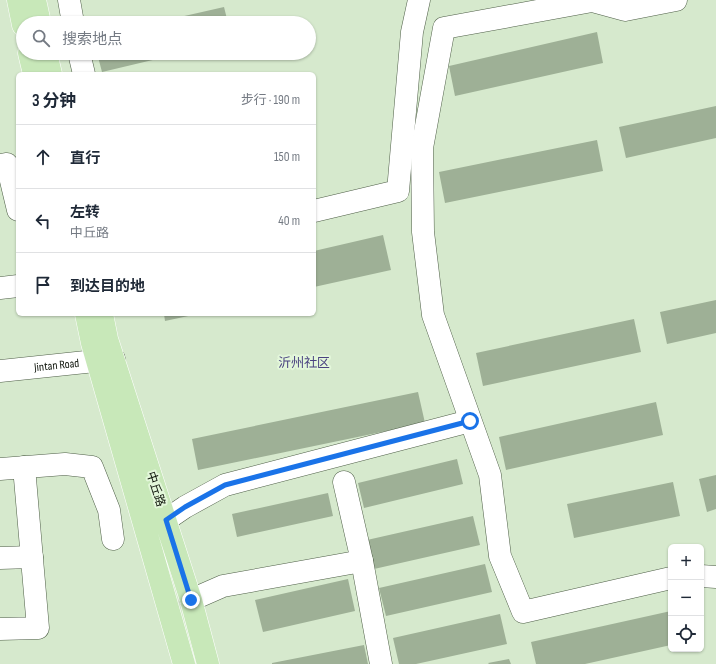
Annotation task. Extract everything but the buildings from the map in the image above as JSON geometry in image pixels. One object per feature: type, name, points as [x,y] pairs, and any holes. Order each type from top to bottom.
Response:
[{"type":"main road","points":[[18,0],[21,16]]},
{"type":"main road","points":[[35,0],[38,16]]},
{"type":"main road","points":[[31,60],[34,72]]},
{"type":"main road","points":[[48,60],[51,72]]},
{"type":"main road","name":"中丘路","points":[[87,316],[106,360],[166,520],[191,600],[208,664]]},
{"type":"main road","name":"中丘路","points":[[102,316],[106,360],[184,664]]},
{"type":"street","points":[[68,0],[71,16]]},
{"type":"street","points":[[316,211],[398,191],[412,32],[419,0]]},
{"type":"street","points":[[668,579],[523,612],[500,556],[490,475],[433,315],[423,232],[422,148],[444,28],[592,1],[625,10],[676,0]]},
{"type":"street","points":[[81,60],[84,72]]},
{"type":"street","points":[[0,165],[7,164],[12,205]]},
{"type":"street","points":[[0,288],[16,286]]},
{"type":"street","name":"Jintan Road","points":[[0,371],[106,360]]},
{"type":"street","points":[[166,520],[185,507],[225,485],[470,421]]},
{"type":"street","points":[[0,469],[65,464],[92,467],[109,510],[113,539]]},
{"type":"street","points":[[0,629],[38,628],[24,467]]},
{"type":"street","points":[[344,482],[362,561],[381,664]]},
{"type":"street","points":[[0,558],[32,557]]},
{"type":"street","points":[[191,600],[223,586],[362,561]]},
{"type":"street","points":[[704,576],[716,577]]},
{"type":"district","name":"沂州社区","points":[[304,362]]},
{"type":"route","points":[[191,600],[166,520],[185,507],[225,485],[470,421]]}]
